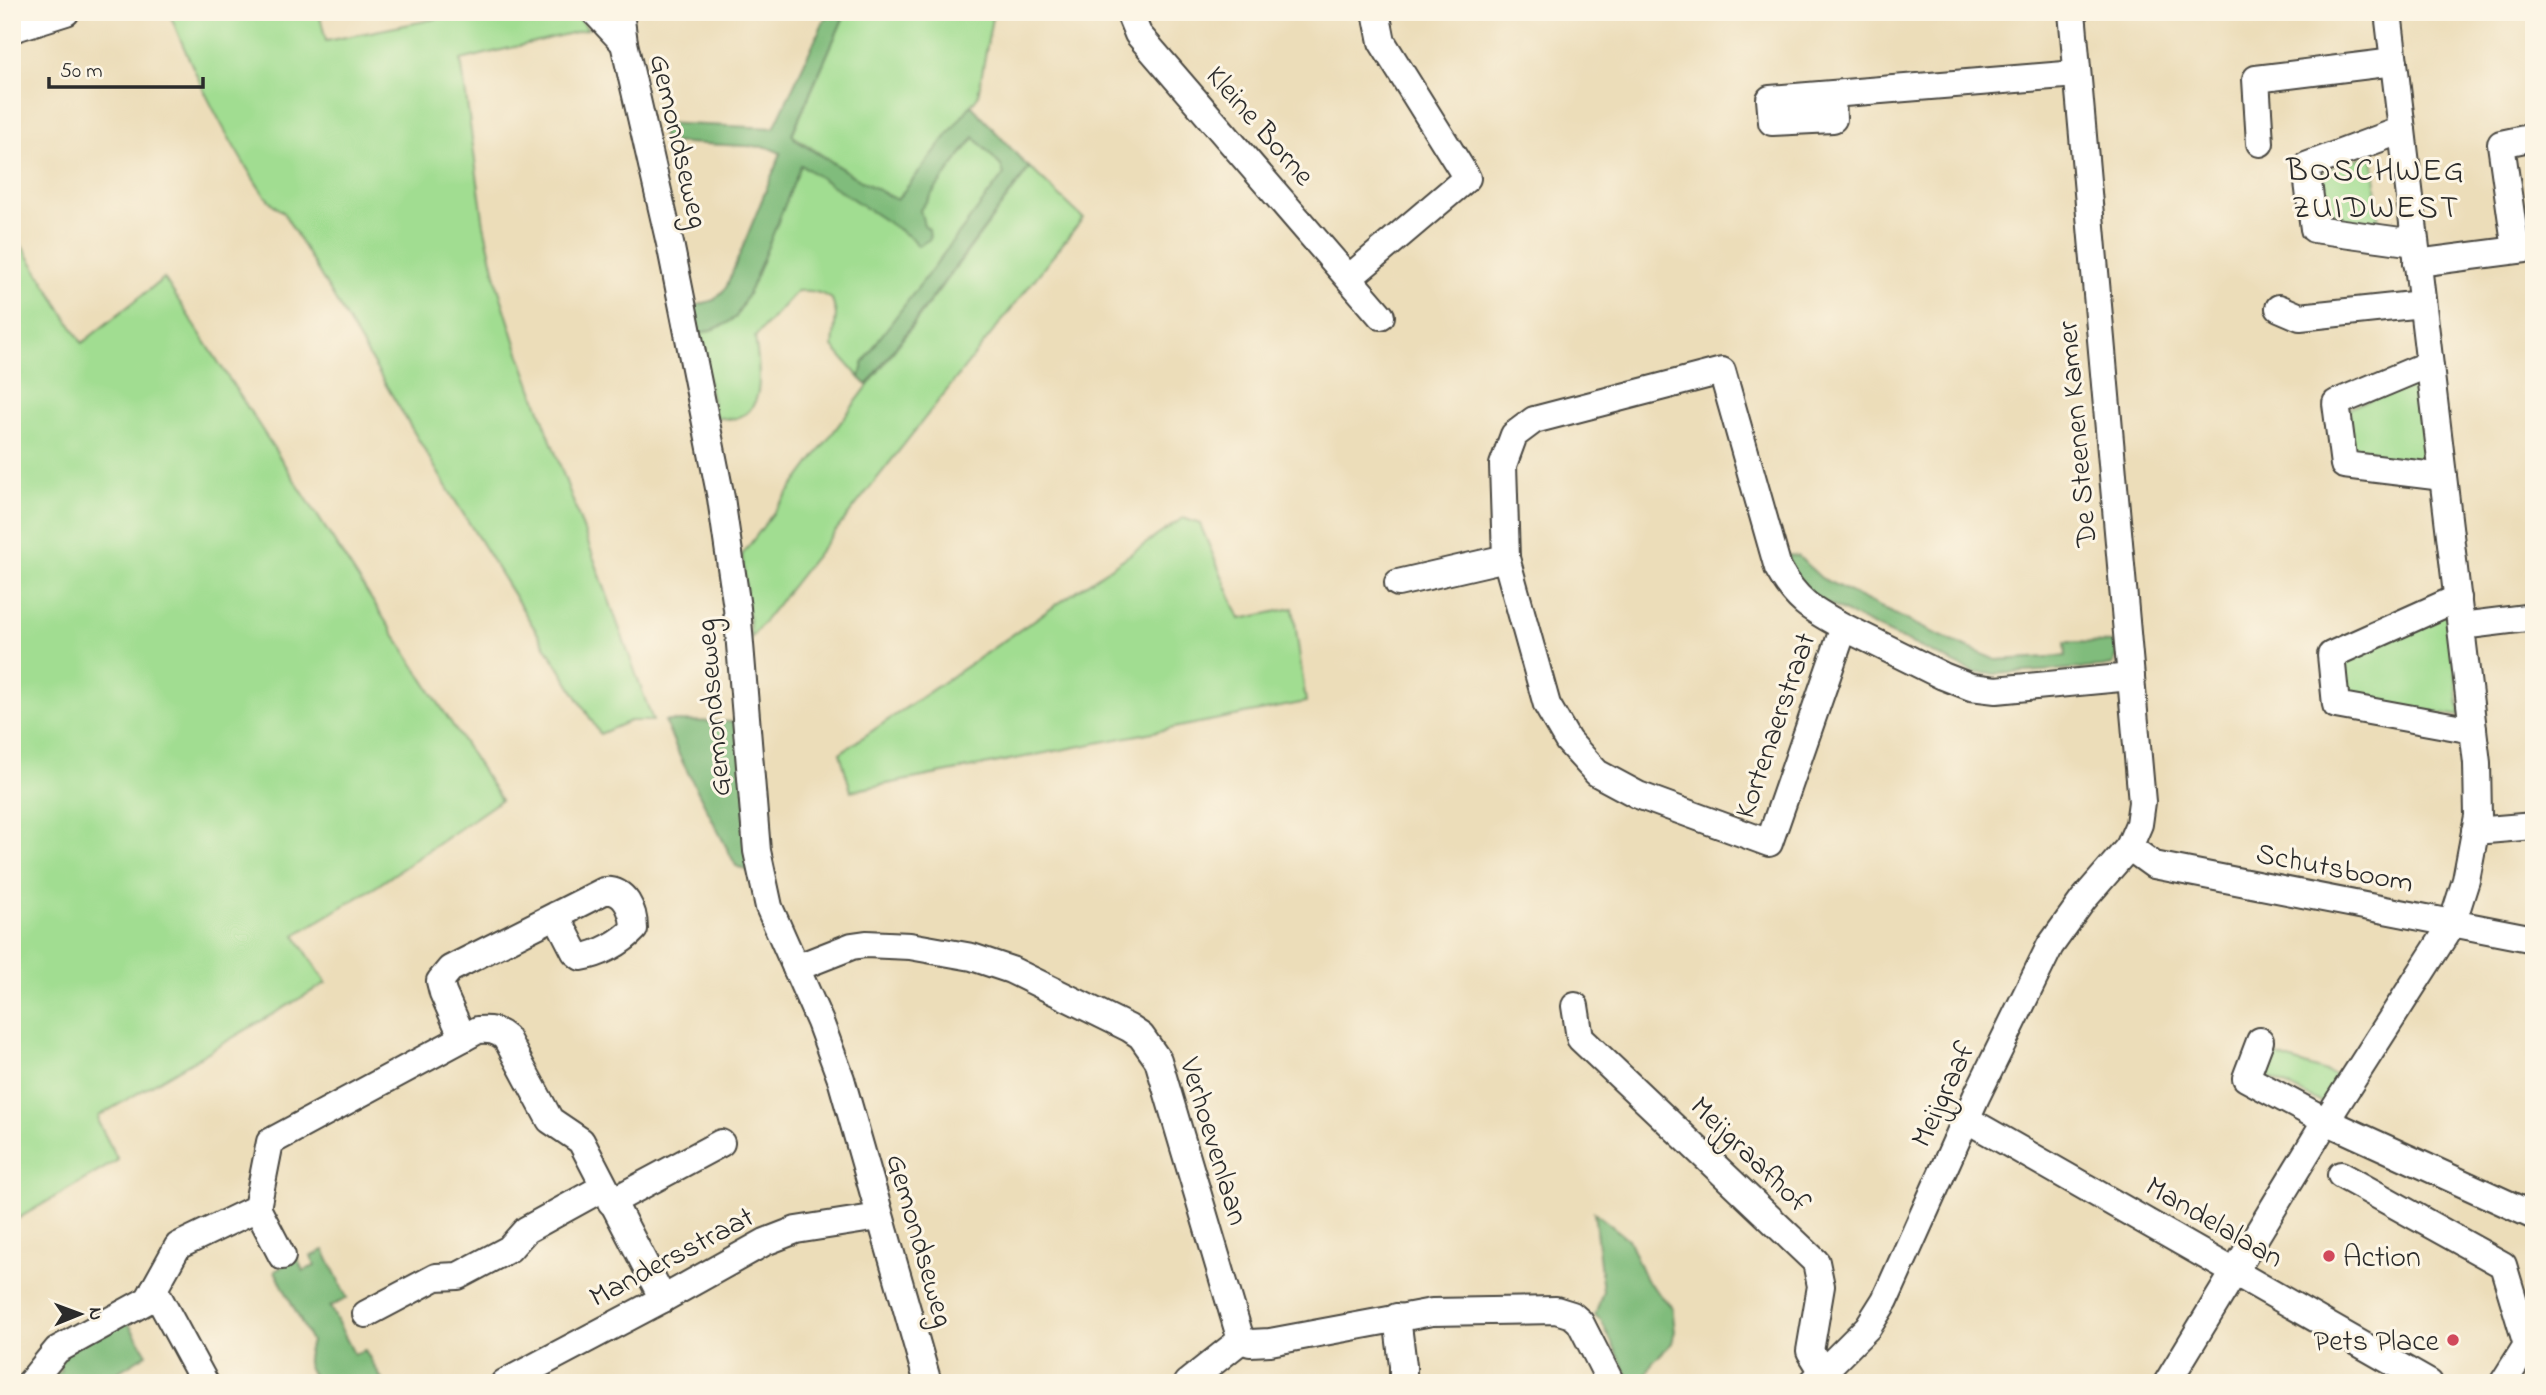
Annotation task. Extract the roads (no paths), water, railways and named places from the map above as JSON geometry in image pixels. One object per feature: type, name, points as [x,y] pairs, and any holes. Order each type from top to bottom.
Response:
[{"type":"street","points":[[12,29],[66,12]]},
{"type":"street","points":[[595,12],[624,43]]},
{"type":"street","name":"Gemondseweg","points":[[620,12],[624,43],[671,248],[721,498],[737,608],[761,880],[769,906],[841,1079],[928,1383]]},
{"type":"street","name":"Kleine Borne","points":[[1129,12],[1138,34],[1381,316]]},
{"type":"street","points":[[1349,278],[1467,178],[1382,42],[1376,12]]},
{"type":"street","name":"De Steenen Kamer","points":[[2072,12],[2142,803],[2139,824],[2129,847]]},
{"type":"street","points":[[2167,1383],[2326,1121],[2452,924],[2466,880],[2478,816],[2473,730],[2388,12]]},
{"type":"street","points":[[2260,144],[2256,79],[2394,62]]},
{"type":"street","points":[[1832,95],[2077,74]]},
{"type":"street","points":[[2402,130],[2306,166],[2314,229],[2416,253],[2525,249],[2501,144],[2534,137]]},
{"type":"street","points":[[2279,308],[2300,317],[2421,304]]},
{"type":"street","points":[[2430,364],[2336,403],[2344,465],[2443,477]]},
{"type":"street","name":"Kortenaerstraat","points":[[1844,627],[1769,843],[1638,795],[1597,773],[1568,741],[1547,705],[1506,558],[1503,465],[1514,435],[1534,420],[1722,371],[1779,568],[1791,591],[1811,609],[1943,676],[1971,687],[1996,690],[2131,677]]},
{"type":"street","points":[[1398,583],[1506,558]]},
{"type":"street","points":[[2458,598],[2331,655],[2336,705],[2473,730]]},
{"type":"street","points":[[2461,626],[2534,617]]},
{"type":"street","points":[[2475,831],[2534,826]]},
{"type":"street","name":"Schutsboom","points":[[2129,847],[2154,865],[2534,939]]},
{"type":"street","name":"Meijgraaf","points":[[1823,1379],[1868,1327],[1885,1300],[1966,1119],[2050,946],[2083,900],[2129,847]]},
{"type":"street","points":[[464,1038],[440,981],[450,969],[556,915]]},
{"type":"street","name":"Verhoevenlaan","points":[[796,968],[852,946],[866,944],[910,946],[972,957],[1010,971],[1141,1036],[1158,1060],[1241,1340]]},
{"type":"street","name":"Meijgraafhof","points":[[1575,1006],[1580,1038],[1816,1262],[1821,1286],[1810,1351],[1823,1379]]},
{"type":"street","points":[[282,1256],[257,1208],[270,1142],[478,1030],[488,1029],[499,1032],[506,1038],[550,1120],[580,1141],[663,1299]]},
{"type":"street","points":[[2260,1041],[2246,1078],[2326,1121],[2534,1216]]},
{"type":"street","name":"Mandelalaan","points":[[1966,1119],[2429,1383]]},
{"type":"street","points":[[366,1314],[436,1277],[458,1276],[509,1249],[526,1230],[721,1143]]},
{"type":"street","points":[[2341,1175],[2503,1265],[2527,1345],[2503,1383]]},
{"type":"street","points":[[30,1383],[57,1350],[148,1300],[178,1246],[257,1208]]},
{"type":"street","name":"Mandersstraat","points":[[505,1383],[765,1242],[796,1230],[879,1217]]},
{"type":"street","points":[[154,1289],[205,1383]]},
{"type":"street","points":[[1187,1383],[1237,1346],[1241,1340],[1250,1343],[1270,1342],[1397,1317],[1467,1310],[1564,1312],[1580,1322],[1611,1383]]},
{"type":"street","points":[[1397,1317],[1403,1383]]},
{"type":"place","name":"Action","points":[[2329,1256]]},
{"type":"place","name":"Pets Place","points":[[2453,1340]]},
{"type":"district","name":"BOSCHWEG ZUIDWEST","points":[[2376,188]]}]
